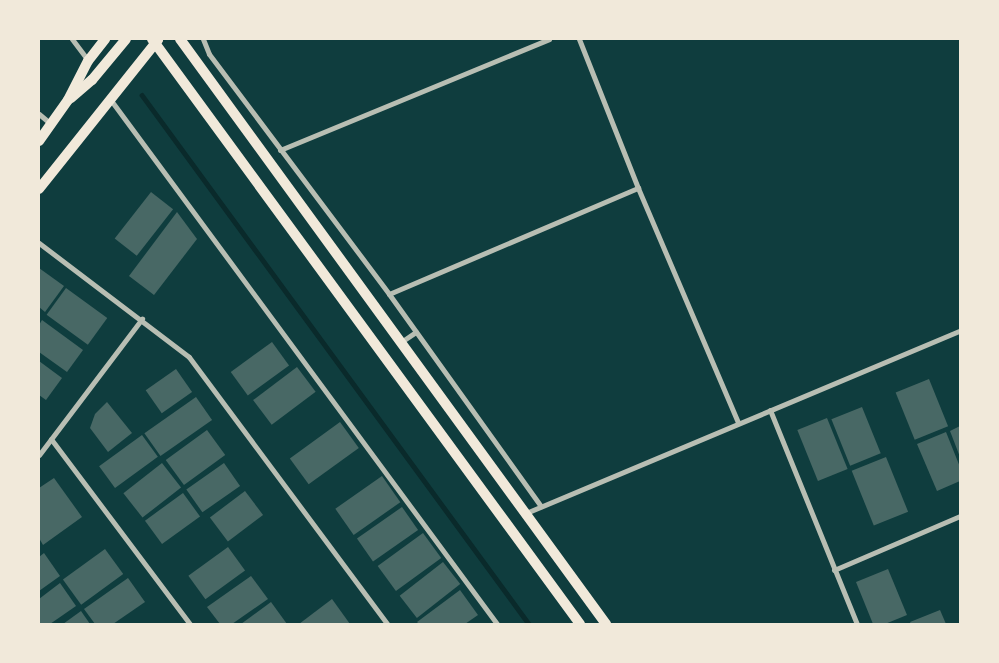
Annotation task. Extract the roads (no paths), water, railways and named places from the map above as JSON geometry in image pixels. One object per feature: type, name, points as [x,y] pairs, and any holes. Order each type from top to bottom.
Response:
[{"type":"main road","points":[[39,141],[68,100],[88,61],[104,39]]},
{"type":"main road","points":[[68,100],[92,80],[126,39]]},
{"type":"main road","points":[[180,39],[606,624]]},
{"type":"main road","points":[[39,189],[155,41],[580,624]]},
{"type":"street","points":[[72,39],[88,61]]},
{"type":"street","points":[[203,39],[210,54],[280,150],[390,294],[541,506]]},
{"type":"street","points":[[280,150],[549,39]]},
{"type":"street","points":[[580,39],[638,188],[738,423]]},
{"type":"street","points":[[110,98],[497,624]]},
{"type":"street","points":[[39,114],[51,124]]},
{"type":"street","points":[[390,294],[638,188]]},
{"type":"street","points":[[39,243],[142,319],[189,357],[384,623]]},
{"type":"street","points":[[39,455],[142,319]]},
{"type":"street","points":[[525,513],[960,331]]},
{"type":"street","points":[[401,342],[416,332]]},
{"type":"street","points":[[770,410],[857,624]]},
{"type":"street","points":[[51,439],[190,624]]},
{"type":"street","points":[[834,570],[960,516]]},
{"type":"waterway","points":[[142,95],[529,624]]}]
